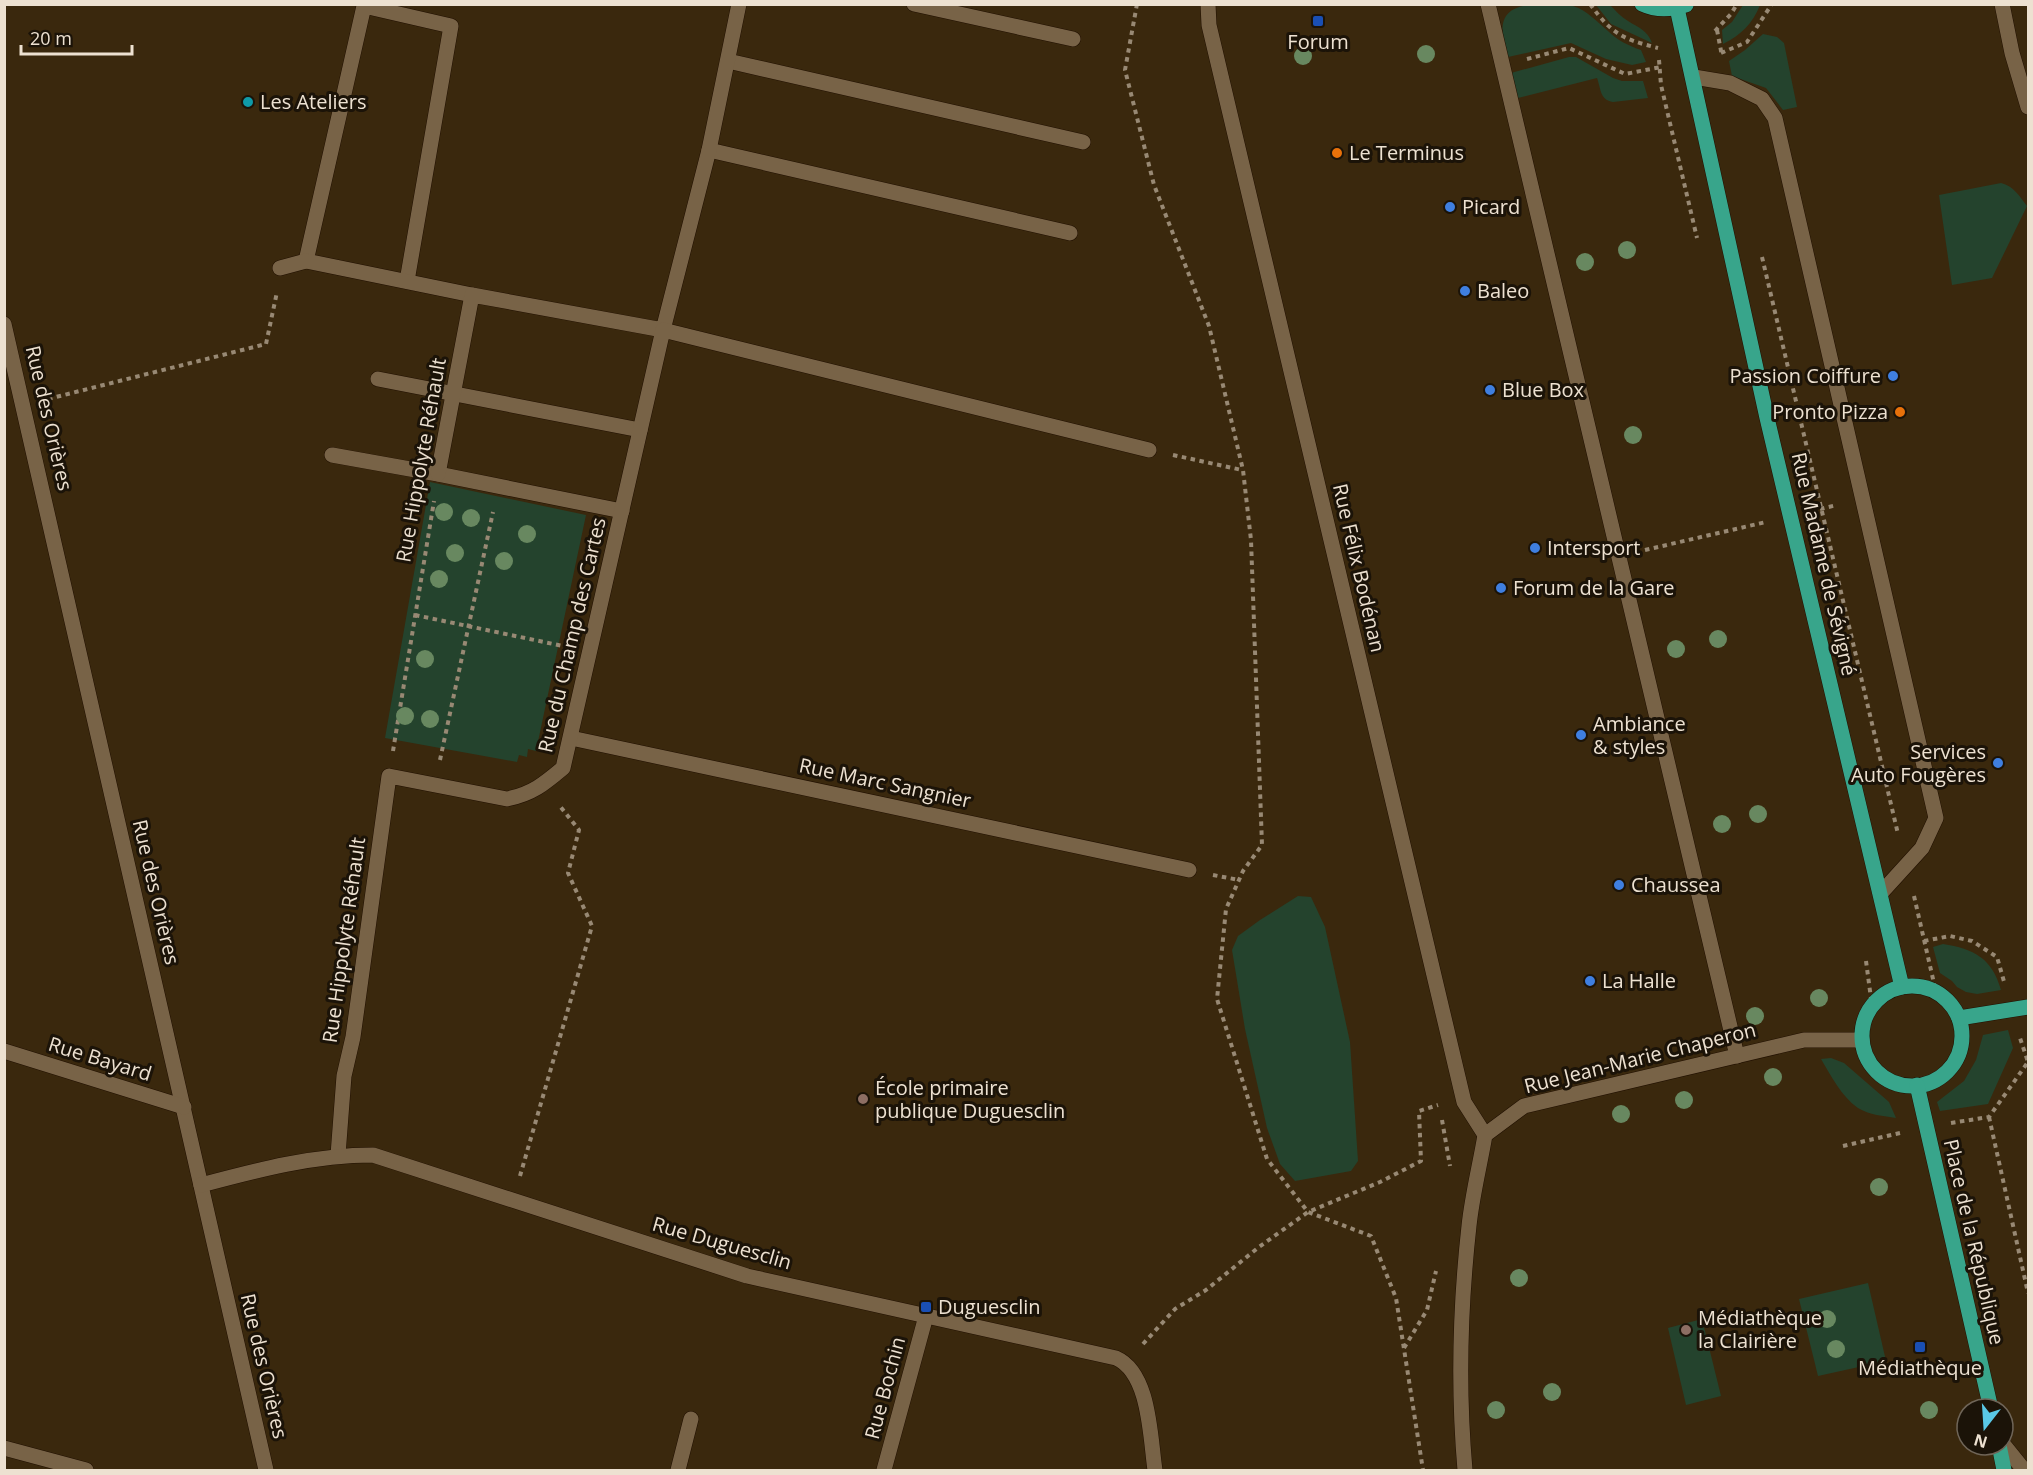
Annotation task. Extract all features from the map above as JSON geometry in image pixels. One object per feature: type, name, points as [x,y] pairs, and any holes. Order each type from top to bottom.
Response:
[{"type":"main road","points":[[1642,4],[1661,10],[1682,6]]},
{"type":"main road","name":"Rue Madame de Sévigné","points":[[1682,6],[1692,70],[1765,407],[1902,987]]},
{"type":"main road","points":[[1902,987],[1919,987],[1936,992],[1954,1008],[1959,1018],[1962,1033],[1955,1062],[1945,1074],[1931,1082],[1917,1085],[1901,1084],[1887,1078],[1875,1068],[1866,1055],[1862,1040],[1863,1028],[1872,1006],[1890,991],[1902,987]]},
{"type":"main road","points":[[1959,1018],[2028,1007]]},
{"type":"main road","name":"Place de la République","points":[[1917,1085],[1988,1397]]},
{"type":"street","points":[[663,330],[709,150],[739,4]]},
{"type":"street","points":[[914,4],[1073,39]]},
{"type":"street","name":"Rue Félix Bodénan","points":[[1208,4],[1209,25],[1464,1102],[1485,1135]]},
{"type":"street","points":[[1488,4],[1737,1056]]},
{"type":"street","points":[[2002,4],[2012,53],[2028,107]]},
{"type":"street","points":[[306,261],[364,6],[451,26],[407,280]]},
{"type":"street","points":[[728,61],[1083,142]]},
{"type":"street","points":[[1692,70],[1730,83],[1762,99],[1775,118],[1863,499],[1936,818],[1922,848],[1881,893]]},
{"type":"street","points":[[709,150],[1070,233]]},
{"type":"street","points":[[280,268],[306,261],[472,295],[663,330],[1149,450]]},
{"type":"street","name":"Rue Hippolyte Réhault","points":[[438,474],[472,295]]},
{"type":"street","name":"Rue des Orières","points":[[4,324],[266,1470]]},
{"type":"street","name":"Rue du Champ des Cartes","points":[[389,776],[507,799],[526,795],[563,768],[663,330]]},
{"type":"street","points":[[378,379],[640,430]]},
{"type":"street","points":[[332,455],[622,511]]},
{"type":"street","name":"Rue Marc Sangnier","points":[[571,738],[1189,870]]},
{"type":"street","name":"Rue Hippolyte Réhault","points":[[338,1155],[344,1076],[353,1037],[389,776]]},
{"type":"street","name":"Rue Jean-Marie Chaperon","points":[[1485,1135],[1524,1107],[1804,1040],[1862,1040]]},
{"type":"street","name":"Rue Bayard","points":[[4,1051],[183,1107]]},
{"type":"street","points":[[1465,1470],[1462,1435],[1462,1332],[1469,1225],[1485,1135]]},
{"type":"street","name":"Rue Duguesclin","points":[[201,1185],[280,1165],[338,1155],[373,1155],[747,1276],[1116,1358],[1127,1363]]},
{"type":"street","name":"Rue Bochin","points":[[884,1470],[926,1316]]},
{"type":"street","points":[[1127,1363],[1144,1392],[1155,1470]]},
{"type":"street","points":[[678,1470],[691,1419]]},
{"type":"street","points":[[4,1448],[52,1466],[86,1470]]},
{"type":"street","points":[[2012,1457],[2024,1470]]},
{"type":"path","points":[[1137,4],[1125,70],[1154,185],[1209,326],[1243,470],[1251,540],[1262,845],[1243,871],[1226,909],[1217,999],[1267,1159],[1308,1212],[1371,1236],[1396,1298],[1423,1470]]},
{"type":"path","points":[[1503,66],[1569,48],[1625,74],[1692,70],[1721,52],[1747,42],[1772,4]]},
{"type":"path","points":[[1717,30],[1730,83]]},
{"type":"path","points":[[1762,255],[1936,992]]},
{"type":"path","points":[[24,404],[266,344],[280,268]]},
{"type":"path","points":[[1149,450],[1243,470]]},
{"type":"path","name":"Rue Hippolyte Réhault","points":[[389,776],[438,474]]},
{"type":"path","points":[[435,785],[499,486]]},
{"type":"path","points":[[1619,556],[1863,499]]},
{"type":"path","points":[[416,615],[591,652]]},
{"type":"path","points":[[511,1199],[523,1170],[592,926],[568,873],[579,831],[544,784]]},
{"type":"path","points":[[1924,941],[1950,936],[1972,941],[1997,957],[2006,989]]},
{"type":"path","points":[[1843,1146],[1925,1127],[1989,1117],[2028,1062],[2018,1031]]},
{"type":"path","points":[[1439,1104],[1451,1173]]},
{"type":"path","points":[[1127,1363],[1175,1309],[1206,1290],[1252,1252],[1308,1212],[1380,1182],[1421,1161],[1419,1111],[1430,1107]]},
{"type":"path","points":[[1989,1117],[2028,1293]]},
{"type":"path","points":[[1404,1348],[1427,1310],[1437,1266]]},
{"type":"green space","points":[[1535,4],[1564,4],[1578,8],[1619,40],[1641,50],[1646,62],[1632,65],[1606,59],[1571,43],[1508,57],[1503,36],[1504,20],[1507,14],[1513,9]]},
{"type":"green space","points":[[1596,5],[1610,5],[1623,18],[1645,32],[1652,43],[1611,24]]},
{"type":"green space","points":[[1743,5],[1760,5],[1746,28],[1723,44],[1722,30],[1732,22]]},
{"type":"green space","points":[[1763,34],[1777,37],[1784,43],[1797,107],[1783,110],[1766,88],[1732,76],[1729,61]]},
{"type":"green space","points":[[1576,57],[1622,81],[1643,81],[1648,98],[1609,101],[1602,93],[1597,78],[1518,98],[1511,73]]},
{"type":"green space","points":[[2001,183],[2013,189],[2027,206],[1992,278],[1952,285],[1939,195]]},
{"type":"green space","points":[[430,482],[586,515],[536,751],[528,749],[527,757],[519,755],[517,762],[385,738]]},
{"type":"green space","points":[[1298,896],[1311,897],[1325,927],[1350,1042],[1358,1161],[1351,1171],[1295,1181],[1280,1164],[1267,1128],[1245,1029],[1232,950],[1238,936]]},
{"type":"green space","points":[[1943,944],[1973,952],[1980,957],[1993,970],[2001,990],[1977,994],[1957,987],[1940,973],[1933,947]]},
{"type":"green space","points":[[2008,1030],[2013,1048],[1988,1104],[1940,1111],[1937,1102],[1964,1081],[1976,1060],[1983,1035]]},
{"type":"green space","points":[[1831,1058],[1844,1063],[1889,1102],[1896,1118],[1867,1112],[1852,1103],[1837,1086],[1821,1059]]},
{"type":"green space","points":[[1868,1283],[1886,1361],[1818,1376],[1799,1299]]},
{"type":"green space","points":[[1702,1319],[1721,1396],[1686,1405],[1668,1328]]},
{"type":"place","name":"Forum","points":[[1318,21]]},
{"type":"place","name":"Les Ateliers","points":[[248,102]]},
{"type":"place","name":"Le Terminus","points":[[1337,153]]},
{"type":"place","name":"Picard","points":[[1450,207]]},
{"type":"place","name":"Baleo","points":[[1465,291]]},
{"type":"place","name":"Passion Coiffure","points":[[1893,376]]},
{"type":"place","name":"Blue Box","points":[[1490,390]]},
{"type":"place","name":"Pronto Pizza","points":[[1900,412]]},
{"type":"place","name":"Intersport","points":[[1535,548]]},
{"type":"place","name":"Forum de la Gare","points":[[1501,588]]},
{"type":"place","name":"Ambiance & styles","points":[[1581,735]]},
{"type":"place","name":"Services Auto Fougères","points":[[1998,763]]},
{"type":"place","name":"Chaussea","points":[[1619,885]]},
{"type":"place","name":"La Halle","points":[[1590,981]]},
{"type":"place","name":"École primaire publique Duguesclin","points":[[863,1099]]},
{"type":"place","name":"Duguesclin","points":[[926,1307]]},
{"type":"place","name":"Médiathèque la Clairière","points":[[1686,1330]]},
{"type":"place","name":"Médiathèque","points":[[1920,1347]]}]
